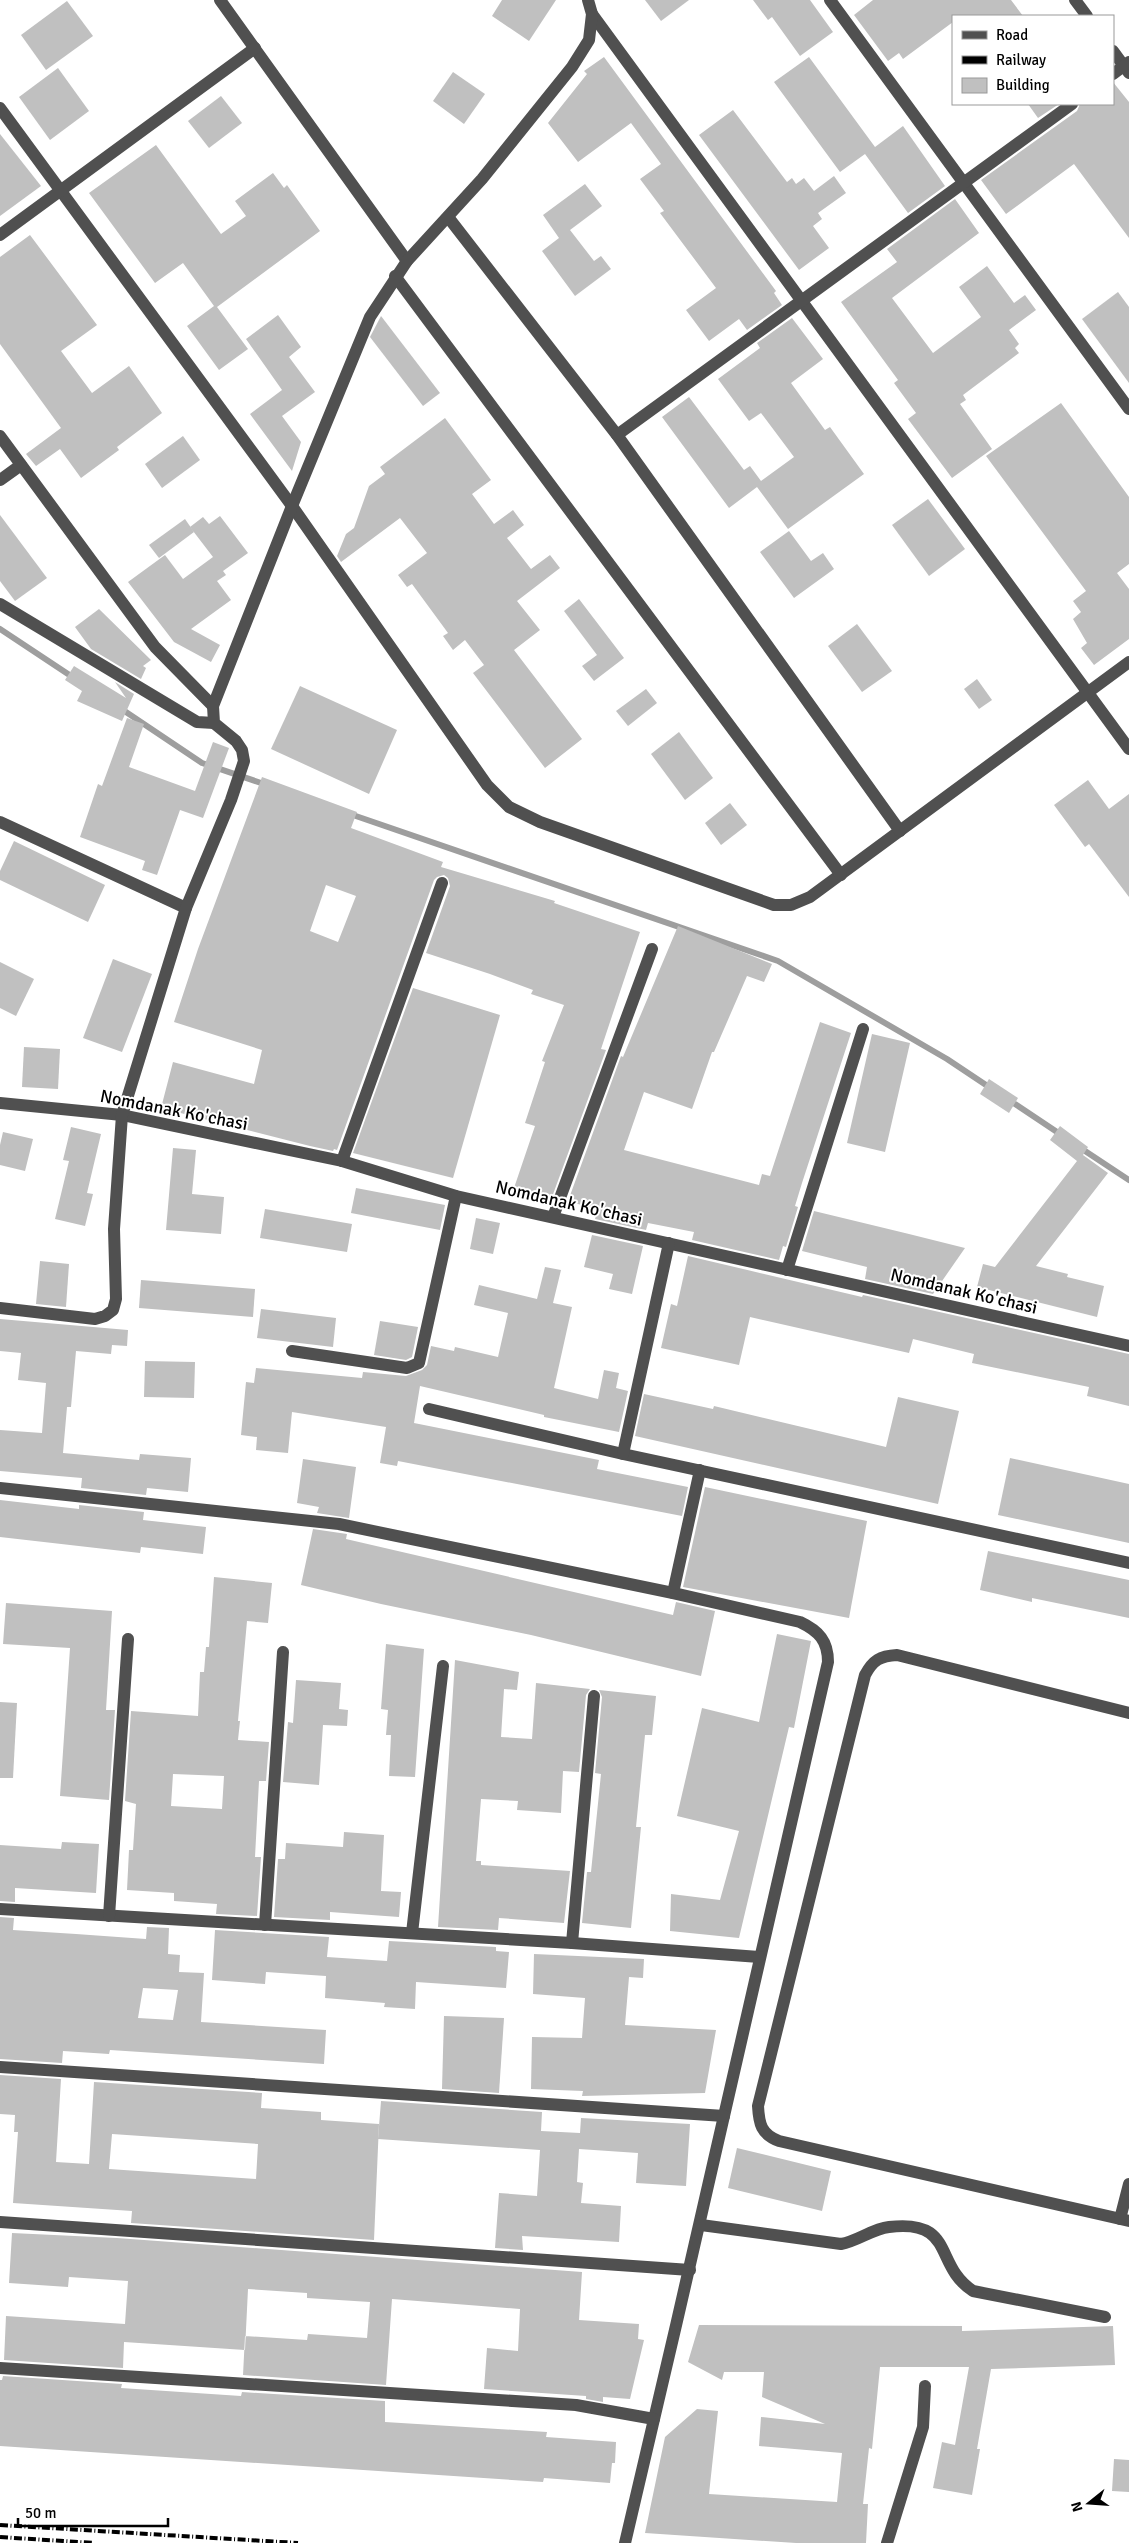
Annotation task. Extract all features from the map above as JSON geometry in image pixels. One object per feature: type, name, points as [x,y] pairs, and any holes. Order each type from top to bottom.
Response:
[{"type":"street","points":[[220,0],[407,260]]},
{"type":"street","points":[[588,0],[592,14],[1129,748]]},
{"type":"street","points":[[830,0],[1129,409]]},
{"type":"street","points":[[1075,0],[1086,15]]},
{"type":"street","points":[[214,723],[213,706],[292,506],[370,317],[407,260],[482,179],[572,68],[589,40],[592,14]]},
{"type":"street","points":[[0,235],[255,48]]},
{"type":"street","points":[[1114,52],[1127,67],[1114,74]]},
{"type":"street","points":[[617,434],[1071,105]]},
{"type":"street","points":[[0,108],[292,506],[487,785],[509,807],[540,822],[774,905],[791,905],[810,897],[841,875],[1129,662]]},
{"type":"street","points":[[448,217],[617,434],[900,831]]},
{"type":"street","points":[[395,276],[841,875]]},
{"type":"street","points":[[0,436],[155,647],[213,706]]},
{"type":"street","points":[[0,480],[22,465]]},
{"type":"street","points":[[0,604],[197,722],[214,723],[236,741],[242,750],[244,761],[231,800],[186,908],[122,1115],[114,1229],[116,1298],[113,1310],[105,1316],[95,1319],[0,1308]]},
{"type":"street","points":[[0,822],[186,908]]},
{"type":"street","points":[[342,1162],[442,883]]},
{"type":"street","points":[[552,1217],[652,949]]},
{"type":"street","points":[[787,1270],[863,1029]]},
{"type":"street","name":"Nomdanak Ko'chasi","points":[[0,1104],[122,1115],[342,1162],[456,1196],[1129,1346]]},
{"type":"street","points":[[292,1351],[407,1368],[419,1363],[456,1196]]},
{"type":"street","points":[[623,1454],[669,1244]]},
{"type":"street","points":[[429,1408],[623,1454],[1129,1563]]},
{"type":"street","points":[[673,1593],[700,1470]]},
{"type":"street","points":[[0,1488],[339,1524],[673,1593],[800,1622],[813,1628],[822,1637],[828,1648],[828,1662],[759,1957],[701,2225],[625,2543]]},
{"type":"street","points":[[109,1916],[128,1639]]},
{"type":"street","points":[[266,1925],[283,1652]]},
{"type":"street","points":[[1129,1714],[897,1655],[883,1656],[871,1664],[865,1675],[758,2106],[762,2130],[770,2137],[779,2141],[1125,2220],[1129,2184]]},
{"type":"street","points":[[412,1933],[443,1666]]},
{"type":"street","points":[[572,1943],[594,1696]]},
{"type":"street","points":[[0,1909],[572,1943],[759,1957]]},
{"type":"street","points":[[0,2067],[724,2116]]},
{"type":"street","points":[[0,2222],[690,2270]]},
{"type":"street","points":[[701,2225],[841,2244],[853,2242],[887,2227],[926,2229],[934,2235],[963,2285],[973,2292],[1105,2317]]},
{"type":"street","points":[[0,2368],[576,2405],[654,2419]]},
{"type":"street","points":[[887,2543],[923,2427],[926,2386]]},
{"type":"building","points":[[502,0],[556,0],[529,41],[492,16]]},
{"type":"building","points":[[645,0],[689,0],[661,21]]},
{"type":"building","points":[[753,0],[810,0],[833,32],[800,56],[772,17],[768,20]]},
{"type":"building","points":[[873,0],[1011,0],[1022,15],[952,15],[952,23],[903,59],[899,53],[888,61],[854,15]]},
{"type":"building","points":[[67,1],[93,36],[46,70],[21,35]]},
{"type":"building","points":[[604,57],[776,291],[774,293],[782,305],[747,330],[739,319],[709,341],[686,310],[716,288],[660,213],[664,211],[640,179],[661,164],[631,123],[578,162],[548,123],[587,74],[584,71]]},
{"type":"building","points":[[809,57],[875,147],[903,126],[945,186],[908,213],[865,154],[840,172],[774,82]]},
{"type":"building","points":[[58,68],[89,111],[50,140],[19,97]]},
{"type":"building","points":[[453,72],[485,94],[464,124],[433,101]]},
{"type":"building","points":[[1114,83],[1129,102],[1129,238],[1074,164],[1006,214],[981,180],[1077,111],[1080,105],[1114,105]]},
{"type":"building","points":[[221,96],[242,123],[209,148],[188,121]]},
{"type":"building","points":[[1029,105],[1058,105],[1038,118]]},
{"type":"building","points":[[733,110],[787,182],[792,178],[796,184],[804,178],[814,191],[834,176],[846,193],[818,213],[822,219],[813,226],[829,248],[799,270],[699,135]]},
{"type":"building","points":[[0,134],[41,186],[0,216]]},
{"type":"building","points":[[156,145],[221,234],[246,216],[235,201],[273,173],[284,188],[287,185],[320,231],[217,307],[248,349],[219,370],[187,326],[214,306],[183,263],[155,283],[89,193]]},
{"type":"building","points":[[585,184],[602,206],[570,230],[594,261],[601,256],[611,269],[575,296],[542,251],[559,238],[543,215]]},
{"type":"building","points":[[955,199],[979,233],[892,298],[933,353],[981,317],[959,287],[987,266],[1014,303],[1025,295],[1036,310],[1009,330],[1019,344],[1015,348],[1019,353],[963,395],[966,400],[960,404],[992,449],[952,478],[908,419],[916,413],[894,383],[898,380],[841,302],[897,262],[887,249]]},
{"type":"building","points":[[30,235],[97,325],[61,351],[92,393],[129,366],[162,413],[117,447],[119,450],[81,478],[60,449],[36,466],[26,454],[61,428],[0,344],[0,257]]},
{"type":"building","points":[[1118,292],[1129,307],[1129,383],[1082,319]]},
{"type":"building","points":[[278,315],[301,347],[289,357],[315,392],[282,416],[301,442],[292,471],[250,414],[282,390],[246,339]]},
{"type":"building","points":[[381,316],[440,393],[423,406],[370,337]]},
{"type":"building","points":[[792,318],[823,359],[791,383],[825,430],[830,427],[864,474],[788,529],[757,487],[729,508],[662,417],[689,397],[744,470],[750,466],[761,481],[794,457],[761,413],[749,421],[718,379],[760,348],[757,343]]},
{"type":"building","points":[[1061,403],[1129,497],[1129,564],[1117,573],[1129,589],[1129,639],[1094,665],[1081,648],[1087,643],[1073,619],[1081,612],[1073,601],[1086,591],[986,456]]},
{"type":"building","points":[[445,418],[491,480],[472,494],[494,524],[513,510],[524,525],[507,538],[531,569],[550,555],[560,568],[517,601],[540,630],[514,650],[582,739],[545,768],[473,673],[484,665],[465,640],[453,650],[443,636],[448,633],[412,584],[407,587],[398,575],[427,553],[400,518],[341,562],[337,556],[346,534],[354,528],[369,486],[385,474],[380,467]]},
{"type":"building","points":[[183,436],[200,460],[162,488],[145,464]]},
{"type":"building","points":[[928,499],[965,549],[929,576],[892,525]]},
{"type":"building","points":[[0,515],[47,578],[15,601],[0,581]]},
{"type":"building","points":[[220,516],[248,553],[223,571],[226,575],[217,581],[231,600],[191,629],[220,645],[211,662],[174,642],[128,582],[165,555],[183,579],[213,557],[190,527],[203,517],[209,524]]},
{"type":"building","points":[[185,519],[194,532],[159,558],[149,545]]},
{"type":"building","points":[[789,531],[811,561],[823,553],[834,569],[794,598],[760,552]]},
{"type":"building","points":[[579,599],[624,658],[594,681],[582,666],[597,655],[564,611]]},
{"type":"building","points":[[99,609],[151,660],[143,666],[146,668],[141,679],[91,649],[75,627]]},
{"type":"building","points":[[857,624],[892,671],[862,692],[828,646]]},
{"type":"building","points":[[74,666],[126,698],[115,682],[134,694],[122,721],[77,701],[82,691],[65,680]]},
{"type":"building","points":[[977,679],[992,700],[979,709],[964,689]]},
{"type":"building","points":[[300,686],[397,730],[369,794],[271,749]]},
{"type":"building","points":[[646,689],[657,703],[628,726],[616,711]]},
{"type":"building","points":[[127,718],[144,724],[129,767],[195,791],[213,742],[229,748],[203,818],[180,810],[157,875],[142,870],[145,861],[80,837],[98,784],[102,786]]},
{"type":"building","points":[[679,732],[713,778],[685,800],[651,754]]},
{"type":"building","points":[[262,777],[357,812],[351,828],[443,862],[441,867],[555,901],[554,903],[640,932],[601,1049],[606,1050],[552,1197],[549,1196],[547,1200],[514,1188],[535,1126],[525,1123],[545,1062],[542,1061],[564,1005],[531,994],[533,990],[426,953],[450,886],[448,878],[444,875],[434,880],[337,1150],[334,1149],[333,1151],[310,1146],[161,1108],[173,1062],[254,1084],[262,1050],[174,1022],[198,949]],"holes":[[[326,885],[356,896],[338,942],[310,931]]]},
{"type":"building","points":[[1088,780],[1109,809],[1129,794],[1129,897],[1089,844],[1085,847],[1054,805]]},
{"type":"building","points":[[730,803],[747,825],[721,845],[705,823]]},
{"type":"building","points":[[14,841],[105,885],[88,922],[0,880],[0,871]]},
{"type":"building","points":[[678,926],[772,964],[764,982],[747,976],[714,1052],[712,1052],[692,1109],[644,1092],[624,1150],[759,1185],[762,1174],[770,1176],[820,1022],[851,1033],[795,1206],[798,1207],[786,1247],[783,1246],[779,1260],[692,1240],[694,1232],[648,1223],[646,1230],[595,1219],[598,1210],[568,1201],[621,1056],[623,1057]]},
{"type":"building","points":[[113,959],[152,974],[122,1052],[83,1038]]},
{"type":"building","points":[[0,962],[34,979],[16,1016],[0,1008]]},
{"type":"building","points":[[413,988],[500,1015],[453,1178],[353,1153]]},
{"type":"building","points":[[872,1034],[910,1043],[885,1152],[847,1143]]},
{"type":"building","points":[[24,1047],[60,1049],[58,1089],[22,1087]]},
{"type":"building","points":[[989,1079],[1018,1098],[1009,1113],[980,1094]]},
{"type":"building","points":[[1060,1126],[1088,1147],[1083,1155],[1108,1173],[1036,1266],[1068,1274],[1067,1277],[1104,1286],[1097,1317],[977,1287],[983,1264],[995,1267],[1077,1161],[1050,1140]]},
{"type":"building","points":[[71,1127],[101,1134],[87,1193],[93,1194],[85,1226],[55,1219],[69,1161],[63,1160]]},
{"type":"building","points":[[3,1132],[33,1139],[25,1171],[0,1165],[0,1145]]},
{"type":"building","points":[[173,1148],[196,1150],[192,1194],[224,1197],[221,1234],[166,1230]]},
{"type":"building","points":[[356,1188],[445,1205],[440,1230],[351,1213]]},
{"type":"building","points":[[265,1209],[352,1224],[347,1252],[260,1238]]},
{"type":"building","points":[[814,1211],[965,1248],[933,1294],[865,1279],[867,1267],[802,1251]]},
{"type":"building","points":[[476,1218],[500,1223],[493,1254],[470,1249]]},
{"type":"building","points":[[592,1235],[643,1246],[632,1294],[609,1289],[613,1274],[584,1267]]},
{"type":"building","points":[[688,1256],[862,1297],[863,1295],[1129,1354],[1129,1406],[1087,1396],[1089,1387],[972,1363],[974,1354],[913,1339],[909,1353],[750,1317],[739,1365],[661,1348],[671,1304],[677,1306]]},
{"type":"building","points":[[40,1261],[69,1264],[66,1307],[36,1304]]},
{"type":"building","points":[[545,1267],[561,1270],[553,1303],[572,1307],[554,1388],[598,1399],[604,1370],[619,1373],[616,1388],[628,1391],[619,1432],[544,1417],[544,1415],[420,1386],[414,1423],[599,1460],[597,1469],[688,1487],[682,1516],[398,1461],[397,1466],[380,1463],[386,1427],[292,1412],[288,1453],[256,1450],[257,1437],[241,1435],[246,1382],[254,1383],[256,1368],[362,1378],[363,1372],[406,1376],[422,1370],[427,1365],[431,1346],[454,1351],[455,1347],[498,1357],[508,1313],[474,1305],[479,1285],[537,1299]]},
{"type":"building","points":[[141,1280],[255,1289],[253,1317],[139,1308]]},
{"type":"building","points":[[261,1309],[336,1318],[333,1347],[257,1338]]},
{"type":"building","points":[[0,1319],[128,1330],[127,1346],[112,1345],[111,1354],[76,1351],[71,1407],[67,1407],[63,1453],[139,1460],[140,1454],[191,1458],[188,1492],[147,1488],[146,1495],[81,1488],[82,1478],[0,1471],[0,1430],[42,1433],[46,1383],[18,1380],[21,1353],[0,1351]]},
{"type":"building","points":[[380,1321],[418,1327],[412,1357],[406,1360],[374,1355]]},
{"type":"building","points":[[145,1361],[195,1362],[194,1398],[144,1397]]},
{"type":"building","points":[[644,1394],[713,1409],[714,1406],[886,1447],[898,1397],[959,1411],[938,1504],[635,1436]]},
{"type":"building","points":[[1010,1458],[1129,1484],[1129,1543],[998,1515]]},
{"type":"building","points":[[303,1459],[356,1467],[349,1518],[317,1513],[319,1507],[297,1503]]},
{"type":"building","points":[[705,1487],[867,1521],[849,1618],[683,1587]]},
{"type":"building","points":[[0,1500],[79,1509],[79,1505],[144,1512],[143,1520],[206,1527],[203,1554],[141,1547],[140,1553],[0,1537]]},
{"type":"building","points":[[313,1529],[347,1534],[346,1539],[673,1615],[676,1602],[715,1611],[701,1676],[531,1635],[381,1604],[301,1585]]},
{"type":"building","points":[[988,1551],[1129,1580],[1129,1618],[1032,1598],[1032,1602],[980,1590]]},
{"type":"building","points":[[214,1577],[272,1583],[268,1623],[247,1621],[238,1721],[240,1721],[238,1740],[269,1742],[266,1781],[259,1781],[255,1857],[261,1857],[257,1916],[216,1914],[217,1904],[174,1901],[174,1893],[127,1890],[129,1850],[133,1850],[136,1804],[125,1801],[131,1711],[198,1716],[200,1672],[204,1672],[206,1647],[209,1647]],"holes":[[[173,1774],[224,1776],[222,1809],[171,1806]]]},
{"type":"building","points":[[6,1603],[112,1611],[106,1710],[115,1710],[109,1800],[60,1796],[70,1648],[3,1644]]},
{"type":"building","points":[[777,1634],[811,1641],[794,1728],[789,1727],[739,1938],[670,1931],[671,1894],[720,1900],[739,1831],[677,1816],[702,1708],[759,1722]]},
{"type":"building","points":[[386,1644],[424,1649],[415,1777],[389,1776],[391,1735],[386,1735],[388,1710],[381,1709]]},
{"type":"building","points":[[455,1660],[519,1672],[517,1690],[504,1689],[501,1737],[532,1739],[536,1683],[590,1689],[586,1695],[579,1772],[563,1771],[561,1813],[517,1810],[518,1801],[481,1799],[476,1861],[481,1861],[481,1865],[570,1871],[564,1923],[499,1918],[498,1930],[438,1927]]},
{"type":"building","points":[[296,1680],[341,1683],[339,1709],[348,1710],[347,1726],[323,1725],[319,1785],[283,1782],[288,1722],[293,1723]]},
{"type":"building","points":[[599,1690],[656,1696],[652,1735],[645,1735],[636,1827],[641,1827],[631,1928],[582,1923],[587,1872],[591,1872],[601,1774],[595,1773],[602,1697]]},
{"type":"building","points":[[0,1702],[17,1703],[13,1778],[0,1778]]},
{"type":"building","points":[[344,1832],[384,1835],[381,1891],[401,1892],[399,1917],[330,1912],[330,1920],[274,1917],[278,1859],[285,1859],[286,1843],[343,1847]]},
{"type":"building","points":[[62,1842],[99,1844],[96,1893],[15,1888],[15,1902],[0,1901],[0,1845],[61,1849]]},
{"type":"building","points":[[0,1917],[14,1918],[13,1930],[146,1939],[147,1927],[169,1928],[168,1954],[180,1955],[179,1972],[204,1973],[201,2022],[326,2030],[324,2064],[110,2050],[109,2054],[63,2051],[62,2063],[0,2059]],"holes":[[[143,1988],[178,1990],[173,2020],[138,2018]]]},
{"type":"building","points":[[215,1930],[329,1937],[327,1957],[387,1961],[389,1941],[496,1947],[496,1951],[509,1952],[506,1988],[416,1982],[415,2009],[384,2007],[385,2003],[325,1998],[326,1976],[266,1972],[265,1984],[212,1980]]},
{"type":"building","points":[[534,1954],[644,1959],[643,1978],[629,1977],[625,2025],[716,2030],[705,2093],[582,2096],[583,2091],[531,2089],[532,2037],[582,2038],[585,1998],[533,1994]]},
{"type":"building","points":[[444,2016],[504,2018],[499,2093],[442,2089]]},
{"type":"building","points":[[0,2075],[61,2079],[56,2162],[89,2164],[94,2082],[262,2093],[261,2108],[321,2112],[321,2120],[379,2124],[374,2240],[131,2223],[132,2211],[13,2203],[18,2132],[14,2132],[15,2115],[0,2114]],"holes":[[[112,2134],[258,2144],[256,2179],[109,2169]]]},
{"type":"building","points":[[381,2101],[542,2112],[541,2131],[580,2133],[581,2118],[690,2124],[686,2186],[636,2183],[638,2153],[579,2149],[577,2182],[583,2183],[581,2203],[621,2206],[619,2242],[522,2236],[523,2250],[495,2248],[499,2193],[537,2196],[540,2150],[378,2139]]},
{"type":"building","points":[[737,2148],[831,2171],[822,2211],[728,2188]]},
{"type":"building","points":[[12,2233],[117,2238],[582,2272],[579,2320],[639,2324],[638,2339],[644,2340],[630,2399],[603,2397],[603,2402],[586,2399],[586,2396],[484,2389],[487,2348],[518,2351],[520,2309],[392,2299],[386,2385],[243,2375],[244,2350],[124,2342],[123,2368],[4,2360],[6,2316],[125,2324],[128,2281],[69,2277],[68,2287],[9,2283]],"holes":[[[248,2289],[307,2293],[307,2298],[370,2302],[367,2338],[308,2334],[307,2340],[246,2336]]]},
{"type":"building","points":[[699,2325],[962,2326],[962,2331],[1113,2326],[1115,2365],[991,2369],[977,2449],[980,2449],[972,2495],[933,2488],[942,2442],[955,2445],[969,2367],[880,2367],[872,2449],[869,2448],[863,2504],[868,2504],[866,2543],[796,2543],[645,2533],[665,2437],[697,2409],[718,2411],[709,2494],[837,2502],[842,2453],[759,2446],[761,2417],[825,2424],[762,2397],[764,2372],[724,2372],[722,2380],[688,2362]]},
{"type":"building","points":[[3,2376],[122,2384],[121,2388],[241,2396],[242,2392],[385,2401],[385,2422],[547,2432],[546,2437],[616,2442],[615,2463],[612,2463],[610,2483],[544,2478],[543,2482],[0,2446],[0,2380],[2,2380]]},
{"type":"building","points":[[1114,2459],[1129,2460],[1129,2492],[1112,2491]]},
{"type":"waterway","points":[[0,629],[74,678]]},
{"type":"waterway","points":[[120,708],[202,763],[267,785]]},
{"type":"waterway","points":[[350,814],[778,961],[947,1059],[992,1089]]},
{"type":"waterway","points":[[1009,1100],[1063,1136]]},
{"type":"waterway","points":[[1079,1147],[1129,1180]]},
{"type":"railway","points":[[0,2525],[298,2543]]},
{"type":"railway","points":[[0,2537],[94,2543]]}]
